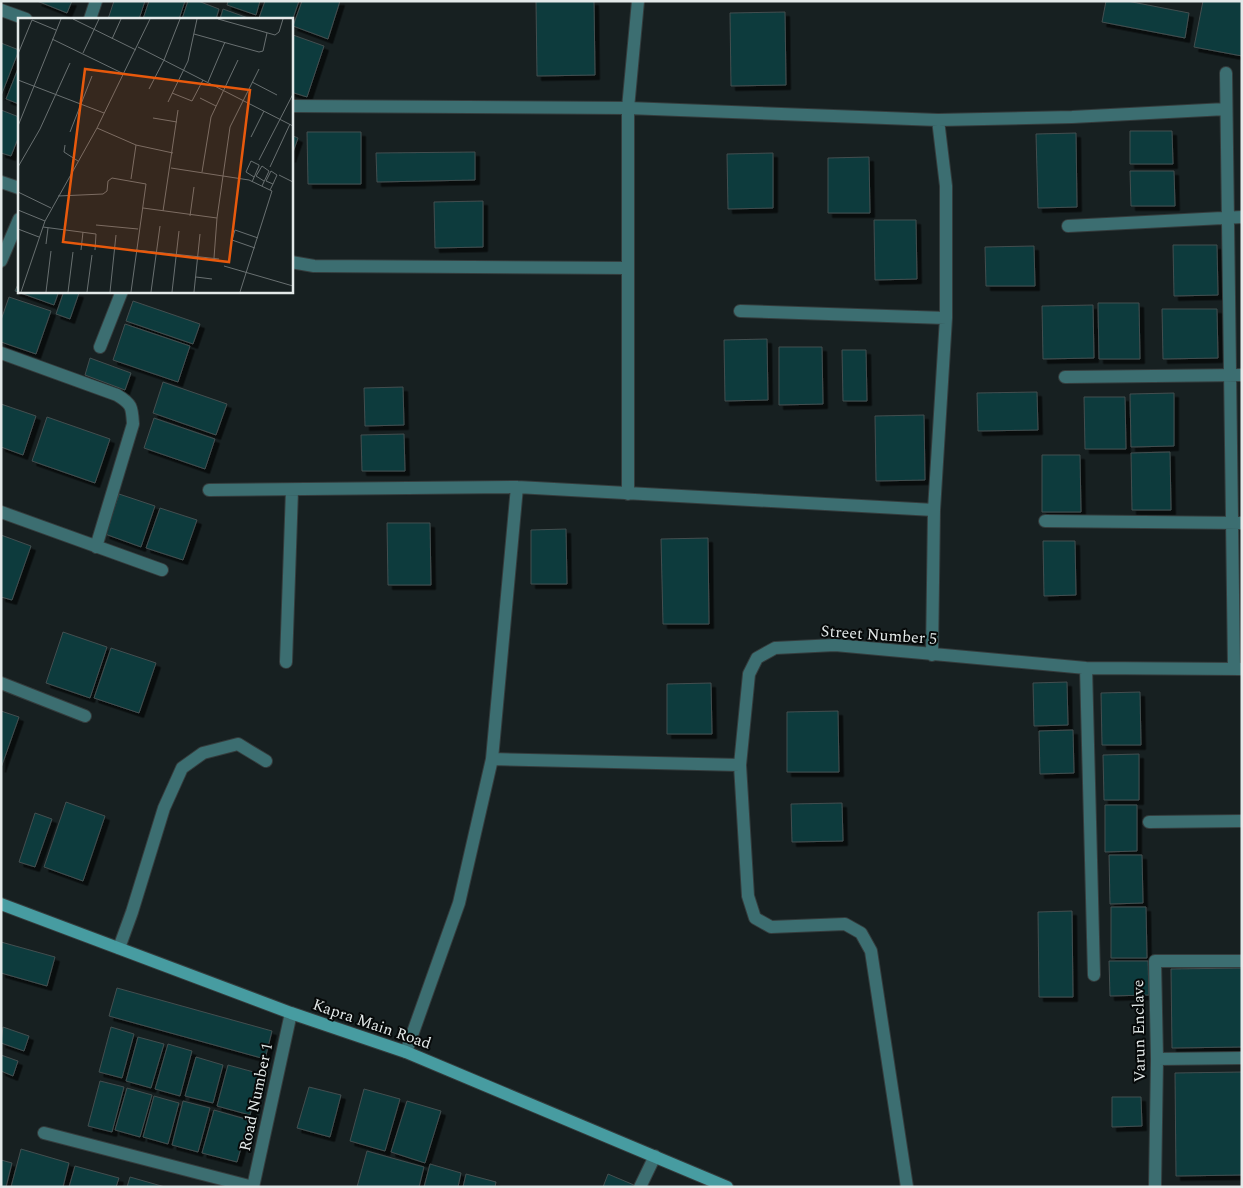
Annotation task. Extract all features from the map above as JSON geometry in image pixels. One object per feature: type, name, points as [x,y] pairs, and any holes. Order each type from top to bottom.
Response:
[{"type":"street","points":[[90,18],[96,1]]},
{"type":"street","points":[[628,494],[628,108],[638,1]]},
{"type":"street","points":[[1,10],[23,18]]},
{"type":"street","points":[[1226,73],[1228,217],[1236,375],[1238,668]]},
{"type":"street","points":[[292,106],[628,108],[938,120],[1072,117],[1226,109]]},
{"type":"street","points":[[932,655],[934,510],[946,318],[946,186],[938,120]]},
{"type":"street","points":[[1,182],[18,188]]},
{"type":"street","points":[[1068,226],[1242,217]]},
{"type":"street","points":[[1,261],[18,221]]},
{"type":"street","points":[[292,262],[314,266],[627,268]]},
{"type":"street","points":[[100,346],[122,292]]},
{"type":"street","points":[[740,311],[946,318]]},
{"type":"street","points":[[1,354],[116,395],[129,402],[133,424],[96,546]]},
{"type":"street","points":[[1065,377],[1236,375]]},
{"type":"street","points":[[209,490],[517,487],[934,510]]},
{"type":"street","points":[[406,1052],[459,903],[492,759],[517,487]]},
{"type":"street","points":[[286,662],[292,490]]},
{"type":"street","points":[[1,512],[162,570]]},
{"type":"street","points":[[1045,522],[1237,523]]},
{"type":"street","name":"Street Number 5","points":[[907,1187],[871,951],[861,933],[846,924],[772,927],[755,918],[748,896],[740,765],[749,674],[757,658],[775,648],[835,645],[1086,668],[1238,668]]},
{"type":"street","points":[[1086,668],[1094,975]]},
{"type":"street","points":[[1,683],[85,716]]},
{"type":"street","points":[[119,948],[164,808],[182,768],[203,753],[238,744],[266,761]]},
{"type":"street","points":[[492,759],[740,765]]},
{"type":"street","points":[[1149,822],[1242,821]]},
{"type":"street","name":"Kapra Main Road","points":[[1,904],[291,1013],[406,1052],[728,1187]]},
{"type":"street","name":"Varun Enclave","points":[[1155,1187],[1157,1059],[1154,961],[1242,961]]},
{"type":"street","name":"Road Number 1","points":[[253,1187],[291,1013]]},
{"type":"street","points":[[1157,1059],[1242,1058]]},
{"type":"street","points":[[44,1133],[253,1187]]},
{"type":"street","points":[[640,1187],[655,1156]]},
{"type":"building","points":[[37,1],[72,1],[67,13]]},
{"type":"building","points":[[114,1],[145,1],[139,18],[108,18]]},
{"type":"building","points":[[149,1],[185,1],[179,18],[143,18]]},
{"type":"building","points":[[188,1],[198,1],[219,9],[216,18],[182,18]]},
{"type":"building","points":[[228,1],[260,1],[256,15],[227,5]]},
{"type":"building","points":[[265,1],[299,1],[292,21],[292,18],[259,18]]},
{"type":"building","points":[[302,1],[340,1],[328,39],[293,26]]},
{"type":"building","points":[[536,1],[594,1],[595,75],[537,76]]},
{"type":"building","points":[[1106,1],[1127,1],[1189,13],[1185,38],[1102,22]]},
{"type":"building","points":[[1203,1],[1242,1],[1242,56],[1194,47]]},
{"type":"building","points":[[223,9],[248,18],[220,18]]},
{"type":"building","points":[[785,12],[786,85],[731,86],[730,13]]},
{"type":"building","points":[[293,35],[324,46],[307,97],[292,92]]},
{"type":"building","points":[[1,43],[18,50],[18,53],[1,96]]},
{"type":"building","points":[[18,69],[18,104],[6,99]]},
{"type":"building","points":[[1,110],[18,117],[18,138],[11,156],[1,153]]},
{"type":"building","points":[[1130,131],[1172,131],[1173,164],[1130,164]]},
{"type":"building","points":[[307,132],[361,132],[361,184],[308,184]]},
{"type":"building","points":[[1076,133],[1077,207],[1038,208],[1036,134]]},
{"type":"building","points":[[292,135],[298,138],[292,155]]},
{"type":"building","points":[[475,152],[475,180],[377,182],[376,153]]},
{"type":"building","points":[[773,153],[773,208],[728,209],[727,154]]},
{"type":"building","points":[[869,157],[870,213],[828,213],[828,158]]},
{"type":"building","points":[[1130,171],[1174,171],[1175,206],[1131,206]]},
{"type":"building","points":[[483,201],[483,247],[435,248],[434,202]]},
{"type":"building","points":[[874,220],[916,220],[917,279],[875,280]]},
{"type":"building","points":[[1173,245],[1217,245],[1218,295],[1174,296]]},
{"type":"building","points":[[1034,246],[1035,286],[986,286],[985,247]]},
{"type":"building","points":[[18,284],[18,292],[59,292],[54,305],[15,291]]},
{"type":"building","points":[[64,292],[79,293],[70,319],[56,314]]},
{"type":"building","points":[[9,297],[51,311],[36,354],[1,342],[1,320]]},
{"type":"building","points":[[133,301],[200,324],[193,344],[126,321]]},
{"type":"building","points":[[1098,303],[1139,303],[1140,359],[1099,359]]},
{"type":"building","points":[[1093,305],[1094,358],[1043,359],[1042,306]]},
{"type":"building","points":[[1162,309],[1217,309],[1218,358],[1163,359]]},
{"type":"building","points":[[125,324],[190,346],[178,382],[113,360]]},
{"type":"building","points":[[767,339],[768,400],[725,401],[724,340]]},
{"type":"building","points":[[779,347],[822,347],[823,404],[779,405]]},
{"type":"building","points":[[842,350],[866,350],[867,401],[843,401]]},
{"type":"building","points":[[90,358],[131,373],[125,390],[85,375]]},
{"type":"building","points":[[163,382],[227,404],[216,435],[153,413]]},
{"type":"building","points":[[403,387],[404,425],[365,426],[364,388]]},
{"type":"building","points":[[1037,392],[1038,430],[978,431],[977,393]]},
{"type":"building","points":[[1174,393],[1174,446],[1131,447],[1130,394]]},
{"type":"building","points":[[1084,397],[1125,397],[1126,449],[1085,449]]},
{"type":"building","points":[[1,404],[36,416],[23,455],[1,447]]},
{"type":"building","points":[[924,415],[925,480],[876,481],[875,416]]},
{"type":"building","points":[[47,417],[110,439],[95,483],[32,461]]},
{"type":"building","points":[[154,418],[215,439],[205,469],[144,448]]},
{"type":"building","points":[[404,434],[405,471],[362,471],[361,435]]},
{"type":"building","points":[[1170,452],[1171,510],[1132,510],[1131,453]]},
{"type":"building","points":[[1042,455],[1080,455],[1081,512],[1042,512]]},
{"type":"building","points":[[119,494],[155,506],[141,547],[105,534]]},
{"type":"building","points":[[160,508],[197,520],[183,560],[146,548]]},
{"type":"building","points":[[387,523],[430,523],[431,585],[388,585]]},
{"type":"building","points":[[566,529],[567,584],[531,584],[531,530]]},
{"type":"building","points":[[1,535],[31,546],[12,600],[1,597]]},
{"type":"building","points":[[708,538],[709,624],[663,624],[661,539]]},
{"type":"building","points":[[1043,541],[1075,541],[1076,595],[1044,596]]},
{"type":"building","points":[[63,632],[107,647],[90,698],[46,683]]},
{"type":"building","points":[[111,648],[156,663],[139,713],[94,698]]},
{"type":"building","points":[[1067,682],[1068,725],[1034,726],[1033,683]]},
{"type":"building","points":[[711,683],[712,734],[667,734],[667,684]]},
{"type":"building","points":[[1140,692],[1141,745],[1102,745],[1101,693]]},
{"type":"building","points":[[1,711],[19,717],[1,768]]},
{"type":"building","points":[[838,711],[839,772],[787,772],[787,712]]},
{"type":"building","points":[[1073,730],[1074,773],[1040,774],[1039,731]]},
{"type":"building","points":[[1139,754],[1139,800],[1104,800],[1103,755]]},
{"type":"building","points":[[66,802],[105,816],[83,881],[44,867]]},
{"type":"building","points":[[842,803],[843,841],[792,842],[791,804]]},
{"type":"building","points":[[1105,805],[1137,805],[1137,851],[1105,852]]},
{"type":"building","points":[[35,813],[52,819],[35,867],[19,862]]},
{"type":"building","points":[[1109,855],[1142,855],[1143,903],[1110,904]]},
{"type":"building","points":[[1111,907],[1146,907],[1147,958],[1111,958]]},
{"type":"building","points":[[1072,911],[1073,997],[1039,997],[1038,912]]},
{"type":"building","points":[[1,942],[55,957],[47,986],[1,973]]},
{"type":"building","points":[[1109,961],[1148,961],[1149,995],[1110,996]]},
{"type":"building","points":[[1242,968],[1242,1047],[1172,1048],[1171,969]]},
{"type":"building","points":[[117,988],[272,1031],[265,1059],[109,1016]]},
{"type":"building","points":[[3,1027],[29,1036],[24,1051],[1,1043]]},
{"type":"building","points":[[111,1027],[134,1034],[122,1078],[99,1072]]},
{"type":"building","points":[[138,1037],[164,1044],[151,1088],[126,1081]]},
{"type":"building","points":[[168,1044],[192,1051],[180,1096],[155,1089]]},
{"type":"building","points":[[1,1055],[18,1061],[13,1076],[1,1071]]},
{"type":"building","points":[[196,1057],[223,1065],[213,1103],[185,1096]]},
{"type":"building","points":[[228,1065],[261,1074],[250,1115],[217,1106]]},
{"type":"building","points":[[1242,1072],[1242,1175],[1176,1176],[1175,1073]]},
{"type":"building","points":[[100,1081],[124,1087],[112,1132],[88,1126]]},
{"type":"building","points":[[309,1087],[341,1095],[330,1137],[297,1128]]},
{"type":"building","points":[[127,1088],[152,1095],[140,1137],[115,1130]]},
{"type":"building","points":[[364,1089],[400,1099],[385,1151],[350,1141]]},
{"type":"building","points":[[154,1096],[179,1103],[168,1144],[143,1137]]},
{"type":"building","points":[[1112,1097],[1141,1097],[1142,1126],[1112,1127]]},
{"type":"building","points":[[183,1101],[210,1108],[198,1152],[172,1145]]},
{"type":"building","points":[[407,1101],[441,1111],[425,1163],[391,1152]]},
{"type":"building","points":[[214,1110],[249,1120],[237,1162],[202,1153]]},
{"type":"building","points":[[21,1149],[69,1163],[63,1187],[11,1187]]},
{"type":"building","points":[[367,1151],[424,1167],[419,1187],[357,1187]]},
{"type":"building","points":[[1,1160],[12,1163],[6,1187],[1,1187]]},
{"type":"building","points":[[430,1164],[461,1173],[458,1187],[424,1187]]},
{"type":"building","points":[[75,1166],[119,1178],[116,1187],[69,1187]]},
{"type":"building","points":[[466,1174],[496,1182],[495,1187],[463,1187]]},
{"type":"building","points":[[608,1174],[634,1185],[633,1187],[603,1187]]},
{"type":"building","points":[[130,1177],[165,1187],[127,1187]]}]
